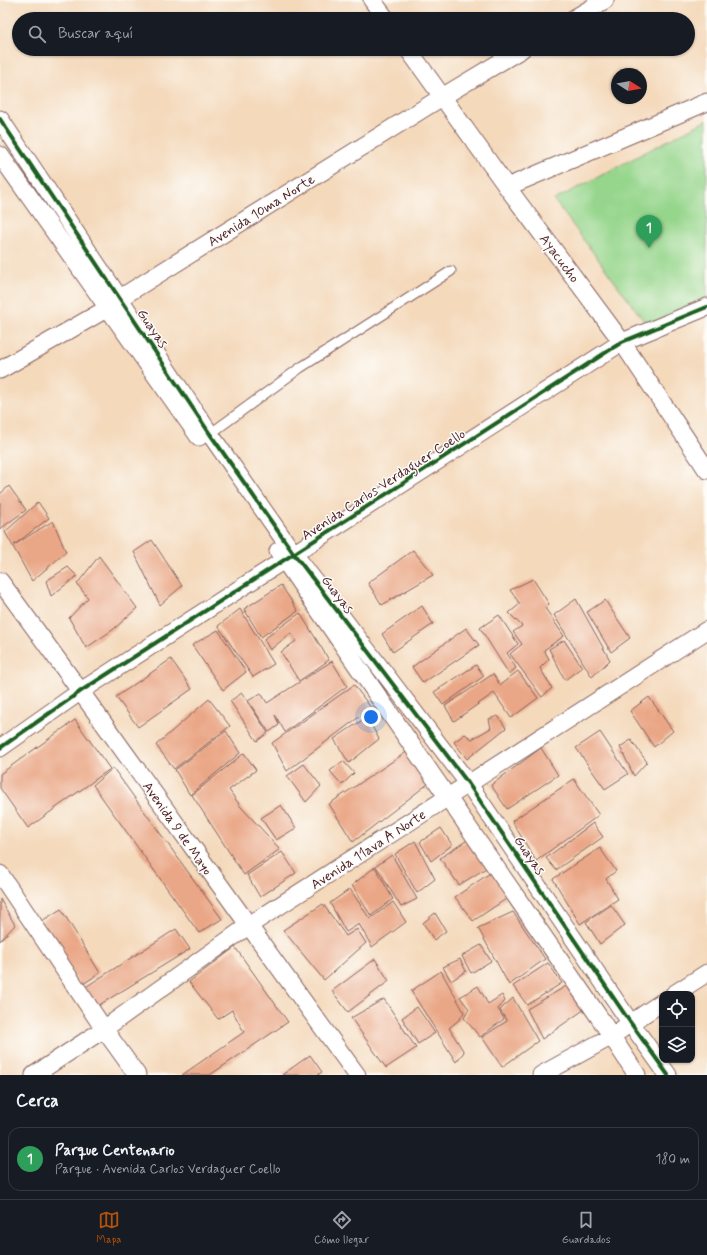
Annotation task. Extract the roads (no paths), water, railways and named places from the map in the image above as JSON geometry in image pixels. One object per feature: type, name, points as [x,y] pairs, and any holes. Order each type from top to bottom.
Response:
[{"type":"street","points":[[372,0],[381,12]]},
{"type":"street","points":[[585,12],[605,0]]},
{"type":"street","name":"Ayacucho","points":[[413,56],[507,187],[622,342],[707,470]]},
{"type":"street","name":"Avenida 10ma Norte","points":[[0,370],[114,303],[442,97],[510,56]]},
{"type":"street","points":[[507,187],[707,102]]},
{"type":"street","name":"Guayas","points":[[0,119],[114,303],[290,557],[468,783],[630,1022],[668,1075]]},
{"type":"street","name":"Guayas","points":[[0,155],[114,303],[210,434],[447,797],[612,1036],[637,1075]]},
{"type":"street","name":"Avenida Carlos Verdaguer Coello","points":[[0,748],[81,691],[622,342],[707,307]]},
{"type":"street","name":"Avenida 9 de Mayo","points":[[0,581],[81,691],[248,926],[357,1075]]},
{"type":"street","name":"Avenida 11ava A Norte","points":[[34,1075],[104,1029],[248,926],[707,630]]},
{"type":"street","points":[[0,874],[104,1029],[137,1075]]},
{"type":"street","points":[[679,991],[707,973]]},
{"type":"street","points":[[541,1075],[612,1036],[630,1022],[659,1004]]},
{"type":"lane","points":[[210,434],[300,368],[451,271]]},
{"type":"place","name":"Parque Centenario","points":[[649,248]]}]
